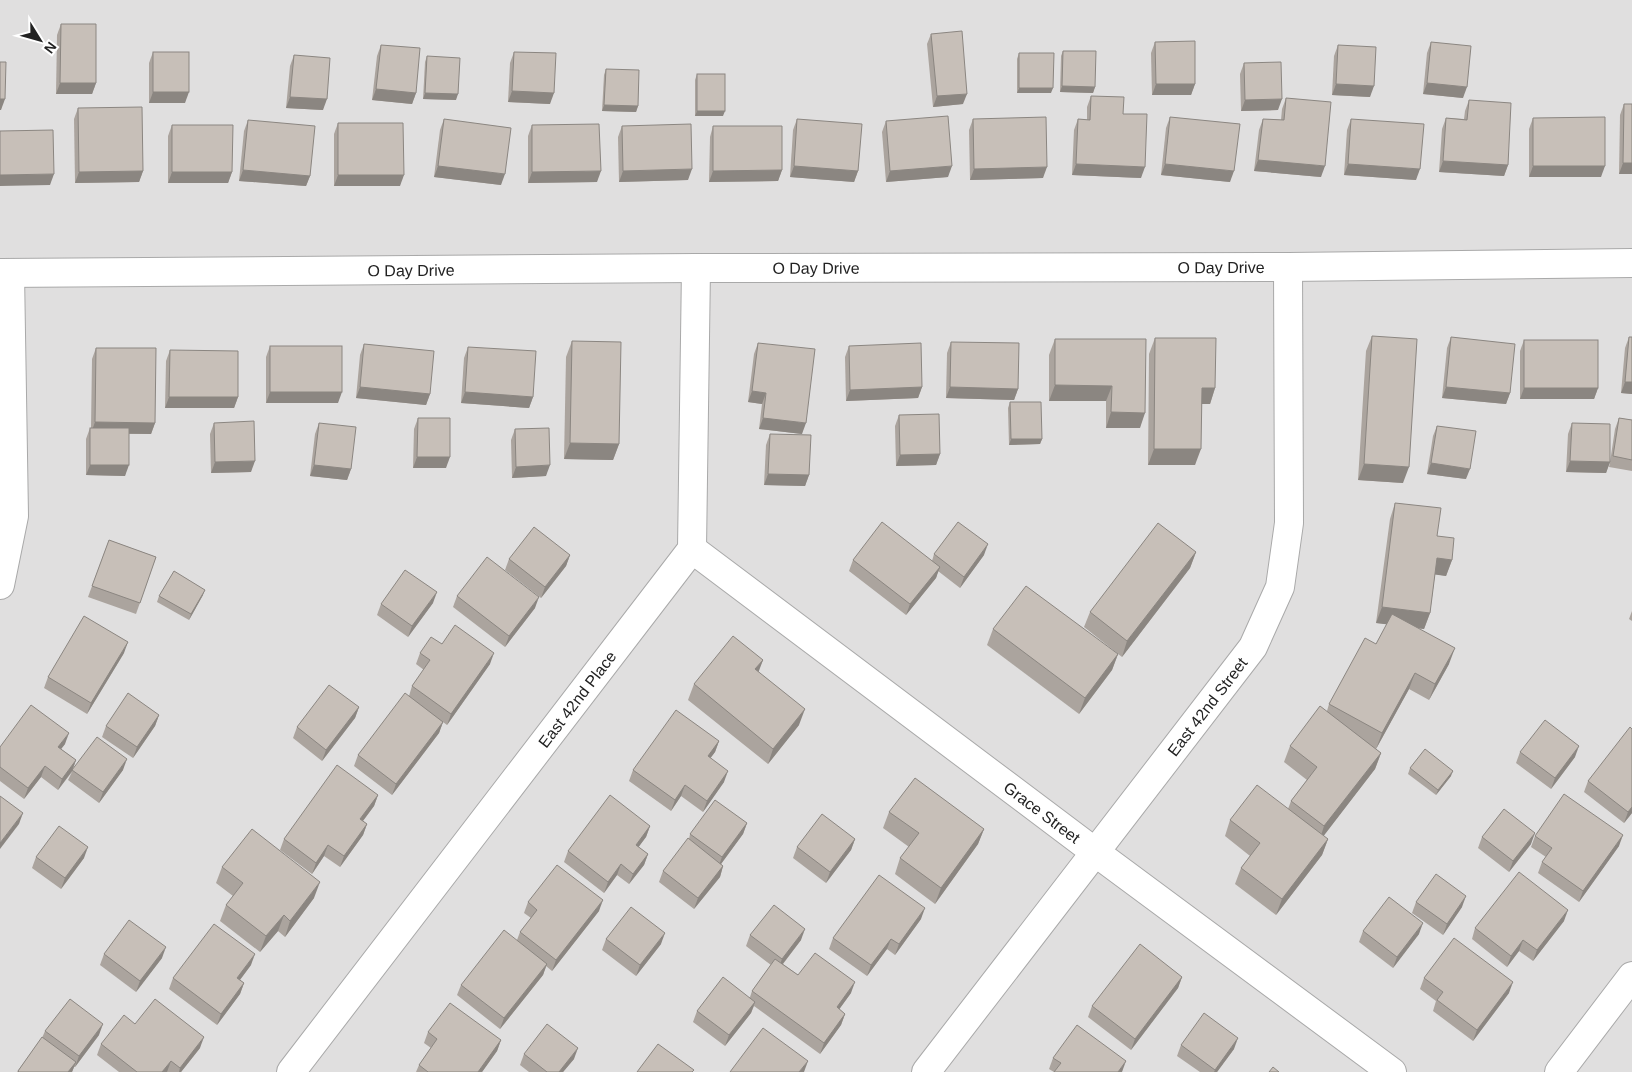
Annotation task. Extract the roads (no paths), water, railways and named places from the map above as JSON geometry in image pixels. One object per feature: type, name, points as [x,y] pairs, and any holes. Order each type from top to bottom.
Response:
[{"type":"street","name":"O Day Drive","points":[[5,273],[1632,264]]},
{"type":"street","name":"East 42nd Street","points":[[926,1072],[1253,647],[1280,587],[1289,523],[1288,267]]},
{"type":"street","points":[[692,549],[696,268]]},
{"type":"street","points":[[0,585],[14,516],[5,273]]},
{"type":"street","name":"Grace Street","points":[[692,549],[1095,852],[1392,1072]]},
{"type":"street","name":"East 42nd Place","points":[[291,1072],[692,549]]},
{"type":"street","points":[[1559,1072],[1632,976]]}]
